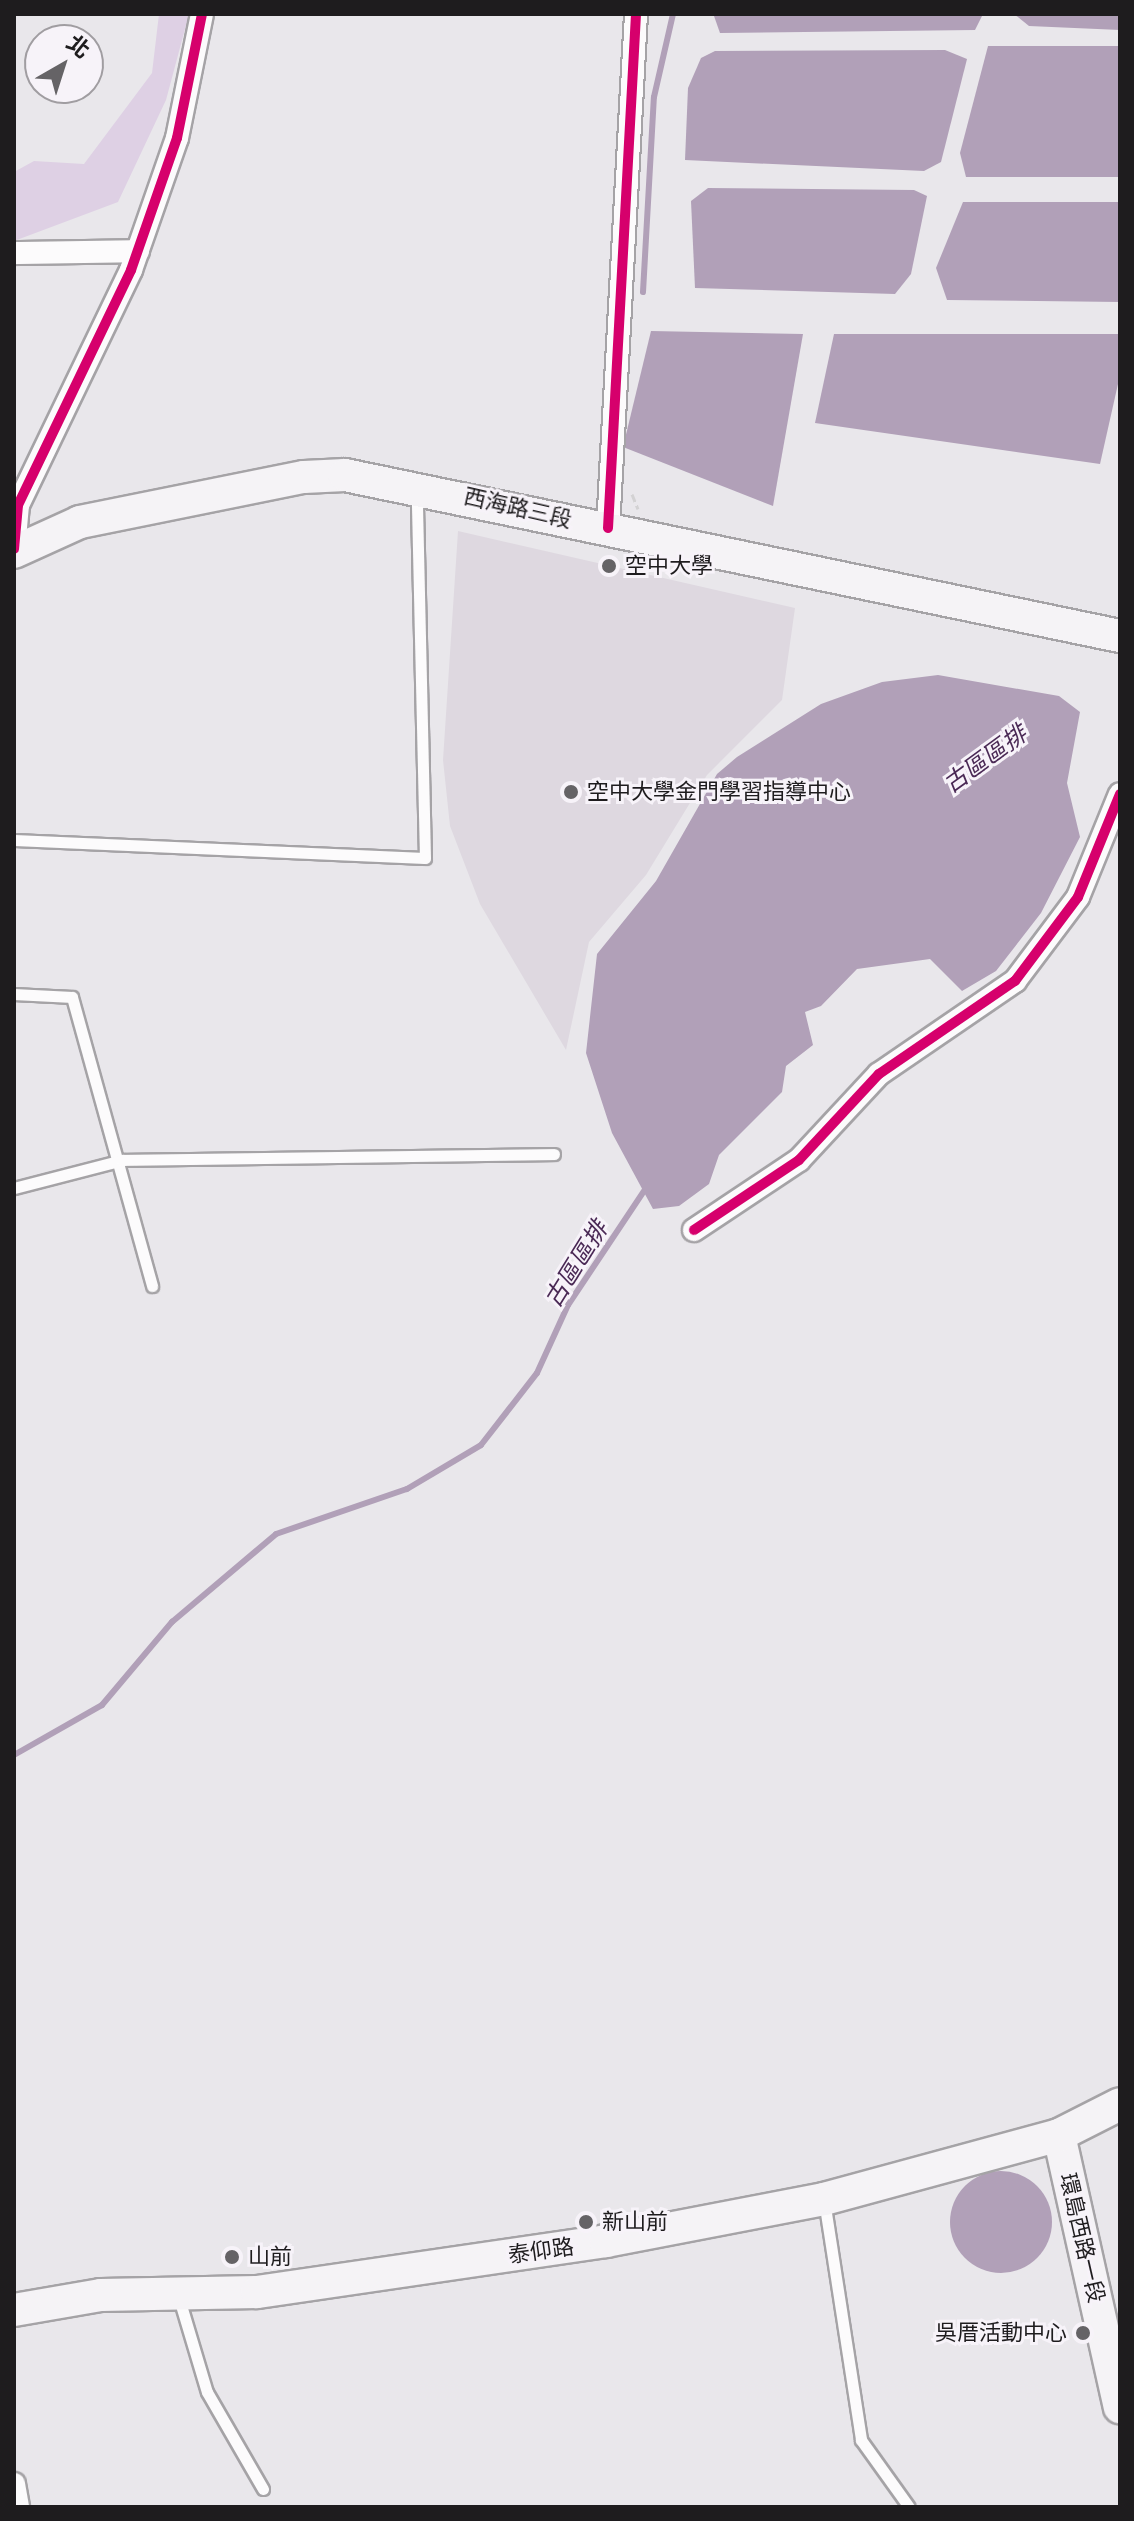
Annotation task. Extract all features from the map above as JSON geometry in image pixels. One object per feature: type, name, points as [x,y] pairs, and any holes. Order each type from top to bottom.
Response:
[{"type":"main road","name":"西海路三段","points":[[15,550],[80,522],[304,477],[416,485],[1120,636]]},
{"type":"main road","points":[[1059,2135],[1120,2104]]},
{"type":"main road","name":"泰仰路","points":[[14,2310],[101,2295],[257,2292],[606,2241],[824,2199],[1059,2135]]},
{"type":"main road","name":"環島西路一段","points":[[1059,2135],[1120,2407]]},
{"type":"street","points":[[15,550],[18,505],[138,251],[177,138],[202,14]]},
{"type":"street","points":[[608,528],[636,14]]},
{"type":"street","points":[[14,253],[138,251]]},
{"type":"street","points":[[694,1230],[799,1160],[879,1074],[1015,981],[1078,897],[1120,794]]},
{"type":"street","points":[[14,2484],[18,2507]]},
{"type":"lane","points":[[14,840],[425,858],[416,485]]},
{"type":"lane","points":[[14,994],[72,997],[122,1160],[152,1286]]},
{"type":"lane","points":[[14,1188],[122,1160],[554,1154]]},
{"type":"lane","points":[[824,2199],[861,2440],[909,2507]]},
{"type":"lane","points":[[178,2294],[207,2392],[263,2489]]},
{"type":"shaded area","points":[[159,14],[189,14],[166,100],[118,202],[14,241],[14,172],[34,161],[84,164],[152,73]]},
{"type":"shaded area","name":"空中大學金門學習指導中心","points":[[458,531],[795,608],[782,700],[707,775],[646,875],[589,942],[566,1050],[480,904],[450,826],[443,760]]},
{"type":"water","points":[[983,14],[975,30],[720,33],[714,16]]},
{"type":"water","points":[[1014,14],[1120,14],[1120,30],[1029,26]]},
{"type":"water","points":[[988,46],[1120,46],[1120,177],[966,177],[960,153]]},
{"type":"water","points":[[945,50],[967,59],[941,162],[924,171],[685,160],[688,88],[701,58],[715,51]]},
{"type":"water","points":[[708,188],[914,190],[927,196],[911,274],[895,294],[695,288],[691,201]]},
{"type":"water","points":[[963,202],[1120,202],[1120,302],[947,300],[936,268]]},
{"type":"water","points":[[651,331],[803,334],[773,506],[623,447]]},
{"type":"water","points":[[834,334],[1120,334],[1120,375],[1100,464],[815,423]]},
{"type":"water","points":[[938,675],[1059,696],[1080,712],[1067,783],[1080,837],[1041,913],[996,971],[962,991],[930,959],[857,969],[821,1006],[805,1012],[813,1045],[786,1066],[782,1092],[719,1155],[709,1184],[679,1206],[653,1209],[612,1133],[586,1053],[597,954],[656,881],[717,774],[737,757],[821,704],[882,682]]},
{"type":"water","points":[[1001,2171],[1021,2174],[1044,2193],[1049,2202],[1052,2222],[1049,2242],[1030,2265],[1021,2270],[1001,2273],[981,2270],[958,2251],[953,2242],[950,2222],[953,2202],[972,2179],[981,2174]]},
{"type":"waterway","points":[[643,292],[654,97],[673,14]]},
{"type":"waterway","name":"古區區排","points":[[14,1755],[102,1705],[172,1622],[276,1534],[407,1489],[481,1445],[537,1373],[568,1305],[648,1185]]},
{"type":"cycle path","points":[[14,549],[18,505],[131,270],[177,138],[202,14]]},
{"type":"cycle path","points":[[608,528],[636,14]]},
{"type":"cycle path","points":[[694,1230],[799,1160],[879,1074],[1015,981],[1078,897],[1120,794]]},
{"type":"place","name":"空中大學","points":[[609,566]]},
{"type":"place","name":"空中大學金門學習指導中心","points":[[571,792]]},
{"type":"place","name":"新山前","points":[[586,2222]]},
{"type":"place","name":"山前","points":[[232,2257]]},
{"type":"place","name":"吳厝活動中心","points":[[1083,2333]]}]
